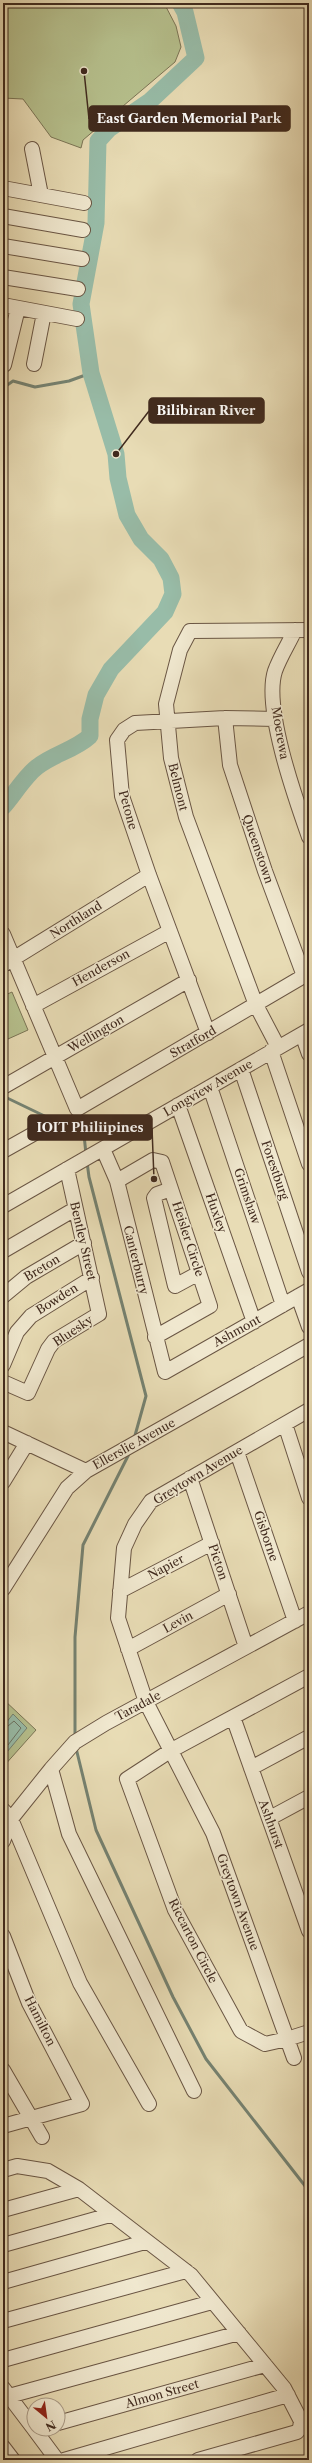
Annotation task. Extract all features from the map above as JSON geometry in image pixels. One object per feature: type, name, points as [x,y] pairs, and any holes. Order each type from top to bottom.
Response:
[{"type":"street","points":[[32,149],[41,195]]},
{"type":"street","points":[[3,188],[84,203]]},
{"type":"street","points":[[3,216],[83,230]]},
{"type":"street","points":[[3,246],[82,259]]},
{"type":"street","points":[[3,277],[78,289]]},
{"type":"street","points":[[3,306],[77,319]]},
{"type":"street","points":[[4,365],[18,308]]},
{"type":"street","points":[[34,364],[44,313]]},
{"type":"street","name":"Moerewa","points":[[302,630],[275,672],[276,719],[288,777],[309,837]]},
{"type":"street","name":"Belmont","points":[[302,630],[190,631],[180,650],[166,704],[171,758],[186,817],[256,1005],[275,1049],[309,1164]]},
{"type":"street","name":"Petone","points":[[208,1033],[149,875],[122,796],[117,740],[124,730],[135,723],[167,720],[225,718],[276,719]]},
{"type":"street","name":"Queenstown","points":[[225,718],[230,765],[265,871],[306,975]]},
{"type":"street","name":"Northland","points":[[8,962],[149,875]]},
{"type":"street","name":"Henderson","points":[[33,1006],[170,931]]},
{"type":"street","points":[[3,934],[8,962],[33,1006],[54,1058]]},
{"type":"street","name":"Stratford","points":[[54,1058],[76,1109],[306,975]]},
{"type":"street","name":"Wellington","points":[[3,1087],[188,980]]},
{"type":"street","points":[[306,1032],[309,1054]]},
{"type":"street","name":"Longview Avenue","points":[[3,1206],[306,1032]]},
{"type":"street","name":"Forestburg","points":[[241,1069],[309,1272]]},
{"type":"street","name":"Grimshaw","points":[[210,1087],[283,1305]]},
{"type":"street","name":"Huxley","points":[[178,1105],[254,1322]]},
{"type":"street","points":[[3,1151],[44,1128]]},
{"type":"street","name":"Canterburry","points":[[103,1149],[117,1181],[165,1372]]},
{"type":"street","name":"Heisler Circle","points":[[117,1181],[153,1160],[162,1162],[210,1306],[155,1337]]},
{"type":"street","name":"Bentley Street","points":[[67,1169],[99,1314]]},
{"type":"street","points":[[171,1189],[157,1194],[154,1198],[175,1286],[199,1273]]},
{"type":"street","points":[[3,1251],[75,1209]]},
{"type":"street","name":"Breton","points":[[3,1296],[26,1277],[84,1243]]},
{"type":"street","name":"Bowden","points":[[3,1365],[17,1332],[31,1316],[92,1278]]},
{"type":"street","points":[[304,1293],[309,1327]]},
{"type":"street","name":"Ashmont","points":[[165,1372],[304,1293]]},
{"type":"street","name":"Bluesky","points":[[3,1382],[28,1393],[48,1349],[54,1341],[99,1314]]},
{"type":"street","name":"Ellerslie Avenue","points":[[3,1589],[67,1488],[86,1471],[309,1345]]},
{"type":"street","name":"Greytown Avenue","points":[[294,2058],[213,1832],[146,1702],[118,1618],[124,1548],[135,1524],[151,1501],[309,1410]]},
{"type":"street","points":[[285,1424],[309,1498]]},
{"type":"street","points":[[3,1432],[86,1471]]},
{"type":"street","points":[[3,1482],[28,1443]]},
{"type":"street","name":"Gisborne","points":[[237,1452],[295,1621]]},
{"type":"street","name":"Picton","points":[[190,1478],[246,1647]]},
{"type":"street","name":"Napier","points":[[120,1592],[212,1543]]},
{"type":"street","name":"Levin","points":[[128,1650],[229,1594]]},
{"type":"street","name":"Taradale","points":[[3,1841],[7,1815],[75,1742],[309,1613]]},
{"type":"street","points":[[170,1751],[309,1676]]},
{"type":"street","name":"Ashhurst","points":[[233,1717],[309,1931]]},
{"type":"street","points":[[251,1768],[309,1737]]},
{"type":"street","name":"Riccarton Circle","points":[[170,1751],[127,1779],[175,1910],[241,2031],[265,2044],[309,2032]]},
{"type":"street","points":[[51,1769],[69,1834],[194,2091]]},
{"type":"street","points":[[270,1818],[309,1797]]},
{"type":"street","points":[[7,1815],[80,1983],[149,2104]]},
{"type":"street","name":"Hamilton","points":[[3,1936],[29,2003],[82,2104],[30,2118]]},
{"type":"street","points":[[3,2071],[42,2138]]},
{"type":"street","points":[[3,2126],[30,2118]]},
{"type":"street","points":[[3,2170],[17,2166],[48,2171],[78,2189],[145,2242],[186,2271],[239,2333],[288,2395],[301,2421],[300,2428],[297,2432],[198,2460]]},
{"type":"street","points":[[3,2210],[78,2189]]},
{"type":"street","points":[[3,2245],[110,2215]]},
{"type":"street","points":[[3,2282],[145,2242]]},
{"type":"street","points":[[3,2321],[186,2271]]},
{"type":"street","points":[[3,2360],[212,2302]]},
{"type":"street","points":[[26,2418],[6,2392],[239,2333]]},
{"type":"street","name":"Almon Street","points":[[66,2421],[265,2365]]},
{"type":"street","points":[[64,2460],[288,2395]]},
{"type":"street","points":[[41,2437],[58,2460]]},
{"type":"street","points":[[3,2447],[13,2460]]},
{"type":"shaded area","points":[[3,3],[22,7],[24,3],[164,3],[176,26],[181,47],[175,62],[83,140],[81,148],[51,137],[23,99],[3,98]]},
{"type":"shaded area","points":[[12,992],[28,1030],[8,1039],[3,1028],[3,996]]},
{"type":"shaded area","points":[[3,1699],[36,1730],[3,1767]]},
{"type":"water","points":[[13,1714],[27,1728],[7,1752],[3,1748],[3,1720],[6,1723]]},
{"type":"waterway","points":[[3,807],[37,767],[78,745],[90,736],[90,719],[96,695],[111,669],[165,612],[173,594],[171,578],[161,559],[141,539],[127,515],[118,478],[116,454],[91,373],[81,304],[96,223],[98,141],[109,129],[150,101],[196,58],[185,12],[180,3]]},
{"type":"waterway","points":[[3,388],[13,381],[35,387],[69,381],[91,373]]},
{"type":"waterway","points":[[3,1096],[84,1135],[86,1154]]},
{"type":"waterway","points":[[87,1162],[89,1177],[146,1396],[134,1439]]},
{"type":"waterway","points":[[75,1736],[75,1637],[83,1545],[130,1452]]},
{"type":"waterway","points":[[76,1748],[96,1830],[173,1997],[206,2059],[309,2191]]},
{"type":"place","name":"East Garden Memorial Park","points":[[84,71]]},
{"type":"place","name":"Bilibiran River","points":[[116,454]]},
{"type":"place","name":"IOIT Philiipines","points":[[154,1179]]}]
